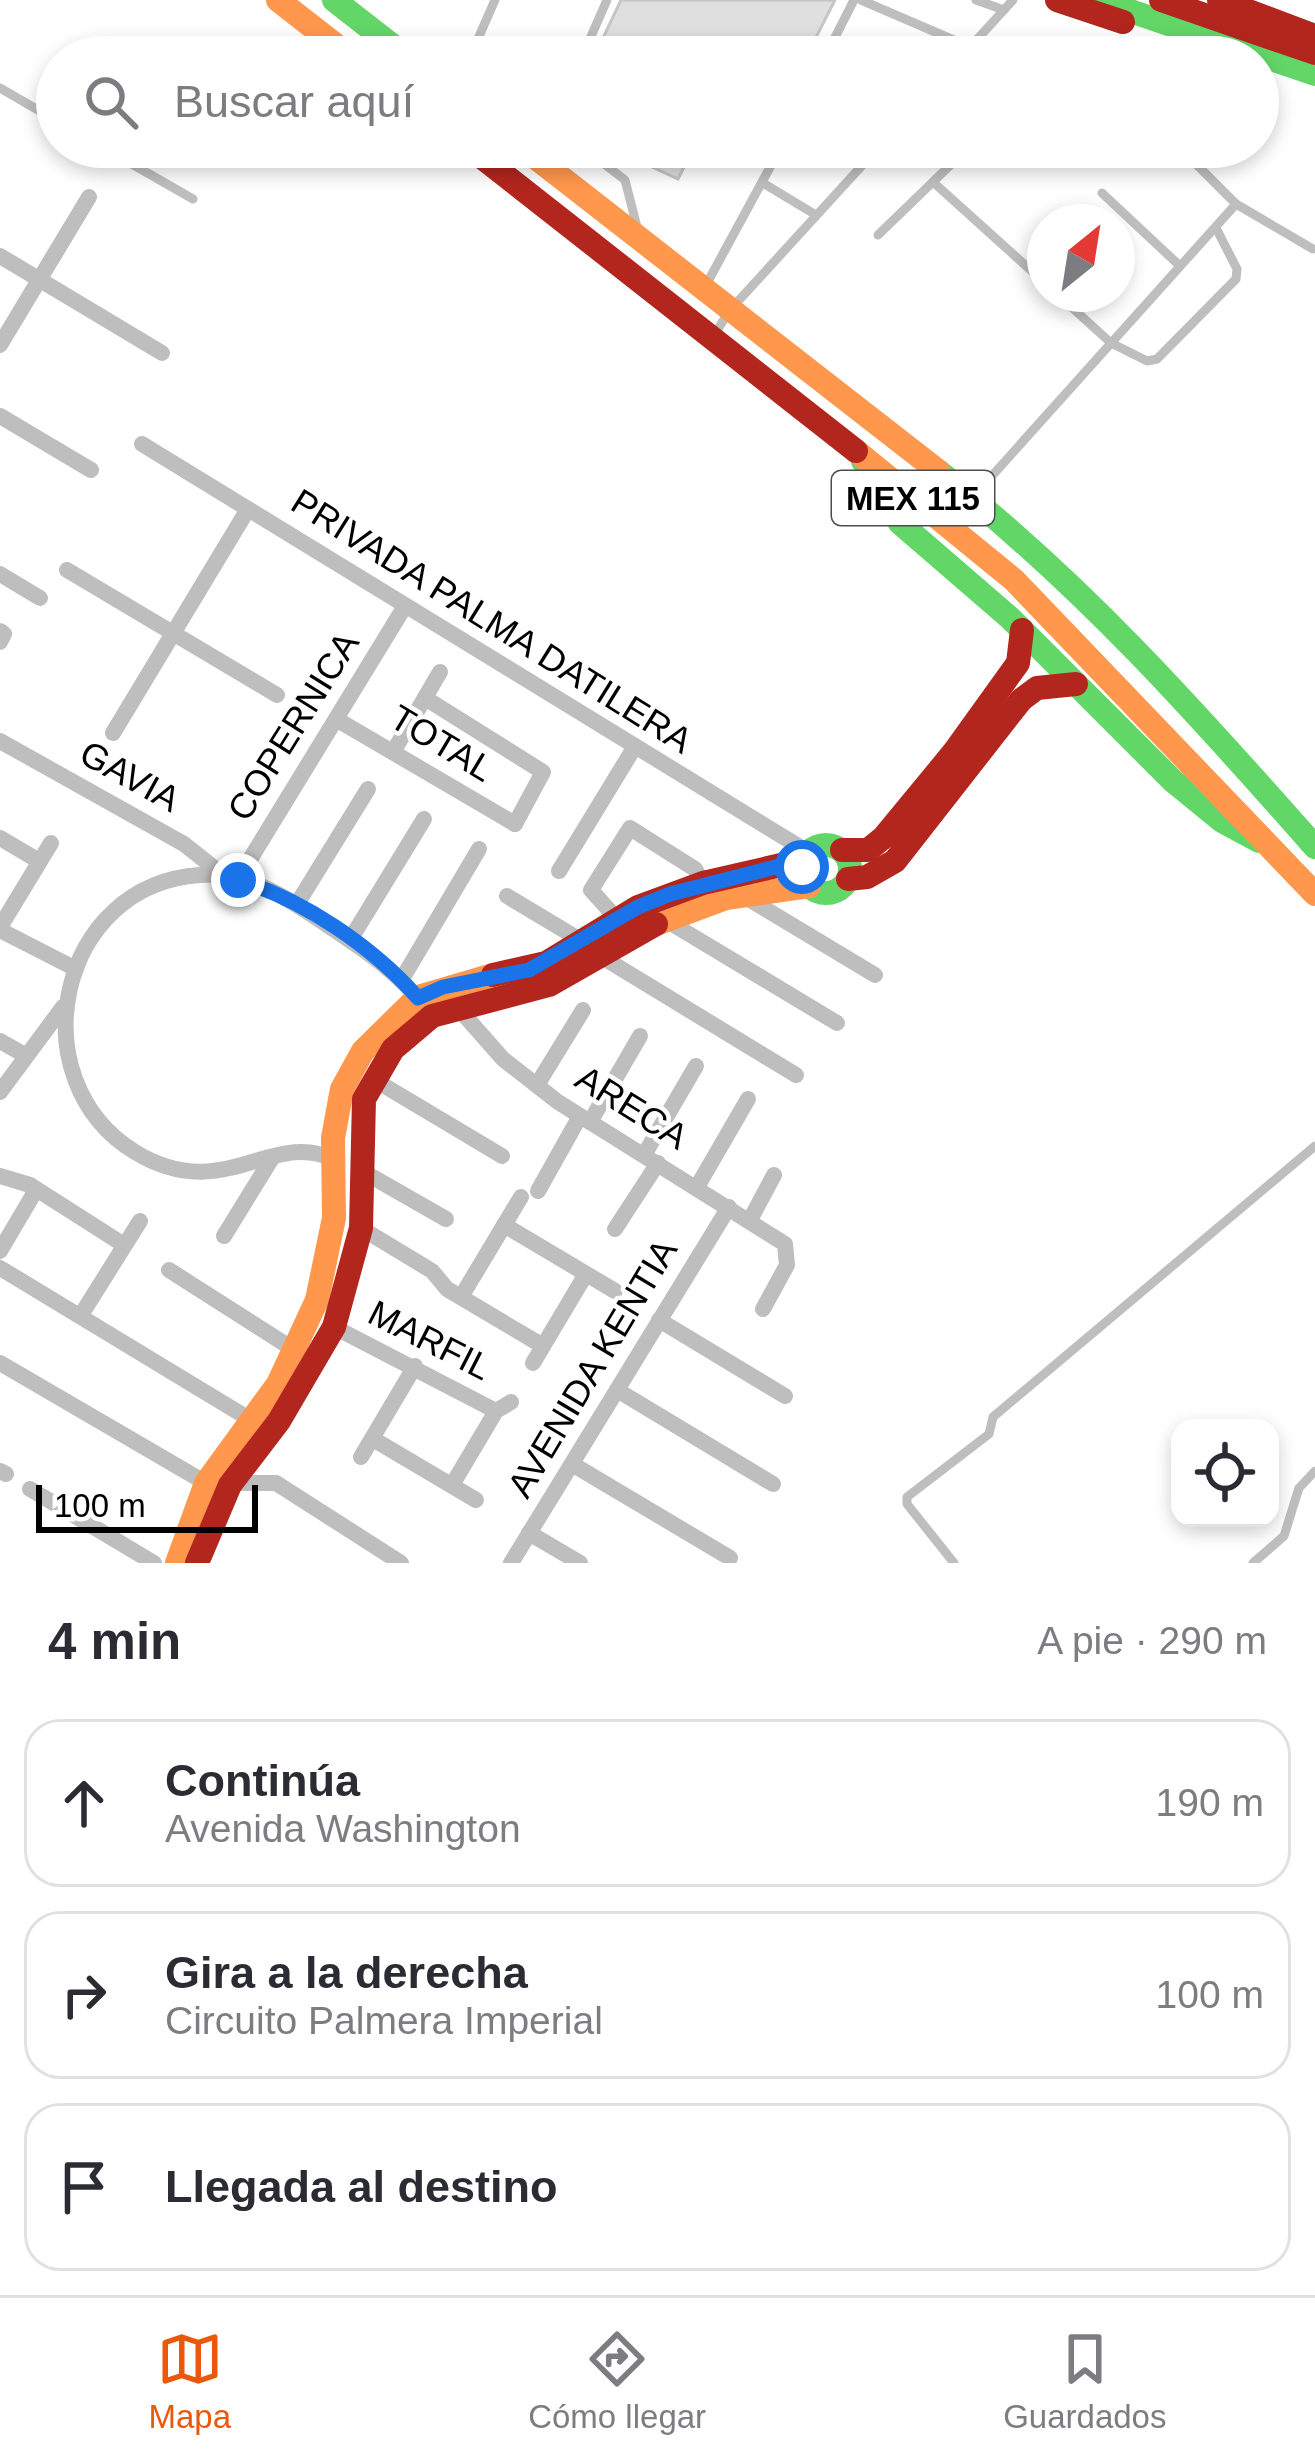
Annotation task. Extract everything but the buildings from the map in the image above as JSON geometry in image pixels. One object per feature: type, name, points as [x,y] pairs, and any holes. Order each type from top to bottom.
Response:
[{"type":"main road","points":[[278,0],[324,36]]},
{"type":"main road","points":[[334,0],[379,36]]},
{"type":"main road","points":[[1057,0],[1164,36]]},
{"type":"main road","points":[[1099,0],[1204,36]]},
{"type":"main road","points":[[1161,0],[1266,36]]},
{"type":"main road","points":[[1219,0],[1315,36]]},
{"type":"main road","points":[[1279,41],[1315,53]]},
{"type":"main road","points":[[1279,62],[1315,74]]},
{"type":"main road","points":[[1279,75],[1315,87]]},
{"type":"main road","name":"MEX 115","points":[[497,168],[680,307],[1014,580],[1315,895]]},
{"type":"main road","name":"MEX 115","points":[[549,168],[1030,543],[1161,672],[1315,847]]},
{"type":"main road","points":[[859,454],[900,523],[1022,630],[1174,781],[1222,821],[1266,844]]},
{"type":"main road","points":[[177,1563],[251,1420],[296,1352],[317,1300],[327,1252],[342,1089],[363,1051],[417,998],[443,987],[529,970],[616,919],[703,883],[806,856],[825,844],[868,850],[898,821],[1009,677],[1022,646],[1022,630]]},
{"type":"main road","points":[[417,998],[458,1008],[549,985],[664,919],[742,895],[809,886],[831,893],[848,879],[867,878],[896,861],[1021,700],[1037,688],[1076,684]]},
{"type":"main road","points":[[842,850],[850,864],[848,879]]},
{"type":"main road","points":[[806,856],[809,886]]},
{"type":"main road","points":[[197,1563],[218,1484],[279,1421],[334,1327],[361,1228],[361,1126],[373,1079],[417,998]]},
{"type":"street","points":[[0,345],[89,197]]},
{"type":"street","points":[[0,256],[162,353]]},
{"type":"street","points":[[0,416],[91,470]]},
{"type":"street","name":"PRIVADA PALMA DATILERA","points":[[142,444],[806,856]]},
{"type":"street","points":[[113,733],[248,509]]},
{"type":"street","points":[[67,569],[277,695]]},
{"type":"street","points":[[0,574],[40,598]]},
{"type":"street","name":"COPERNICA","points":[[231,878],[405,606]]},
{"type":"street","points":[[0,632],[4,634],[0,642]]},
{"type":"street","points":[[393,752],[440,672]]},
{"type":"street","name":"TOTAL","points":[[336,718],[518,830],[543,772],[425,698]]},
{"type":"street","name":"GAVIA","points":[[0,741],[184,844],[231,878]]},
{"type":"street","points":[[559,871],[634,748]]},
{"type":"street","points":[[297,904],[368,789]]},
{"type":"street","points":[[350,940],[424,819]]},
{"type":"street","points":[[616,919],[591,890],[630,828],[695,868],[703,883]]},
{"type":"street","points":[[0,838],[39,861]]},
{"type":"street","points":[[51,843],[0,929],[76,969]]},
{"type":"street","points":[[335,1160],[304,1149],[206,1174],[136,1153],[96,1120],[80,1099],[62,1031],[63,1006],[76,969],[91,938],[127,903],[185,878],[231,878],[297,904],[350,940],[417,998],[478,849]]},
{"type":"street","points":[[742,895],[875,975]]},
{"type":"street","points":[[507,896],[581,941]]},
{"type":"street","points":[[664,919],[837,1023]]},
{"type":"street","points":[[602,957],[796,1075]]},
{"type":"street","points":[[0,1092],[23,1054],[63,1006]]},
{"type":"street","name":"ARECA","points":[[458,1008],[503,1058],[537,1085],[785,1244],[787,1265],[763,1309]]},
{"type":"street","points":[[537,1085],[583,1010]]},
{"type":"street","points":[[461,1297],[504,1225],[585,1119],[640,1036]]},
{"type":"street","points":[[0,1041],[23,1054]]},
{"type":"street","points":[[615,1229],[696,1066]]},
{"type":"street","points":[[373,1079],[502,1156]]},
{"type":"street","points":[[697,1187],[748,1099]]},
{"type":"street","points":[[224,1236],[273,1157]]},
{"type":"street","points":[[362,1171],[446,1219]]},
{"type":"street","points":[[750,1220],[774,1175]]},
{"type":"street","points":[[0,1176],[36,1190],[124,1245]]},
{"type":"street","points":[[0,1251],[36,1190]]},
{"type":"street","name":"AVENIDA KENTIA","points":[[511,1563],[729,1207]]},
{"type":"street","points":[[86,1318],[140,1221]]},
{"type":"street","points":[[504,1225],[615,1291]]},
{"type":"street","points":[[361,1228],[543,1346]]},
{"type":"street","points":[[0,1268],[251,1420]]},
{"type":"street","points":[[169,1270],[296,1352]]},
{"type":"street","points":[[533,1363],[586,1274]]},
{"type":"street","points":[[659,1320],[785,1396]]},
{"type":"street","name":"MARFIL","points":[[334,1327],[503,1406],[452,1485]]},
{"type":"street","points":[[0,1363],[218,1484],[276,1483],[401,1563]]},
{"type":"street","points":[[361,1457],[415,1366]]},
{"type":"street","points":[[617,1390],[773,1484]]},
{"type":"street","points":[[373,1438],[476,1500]]},
{"type":"street","points":[[572,1464],[730,1558]]},
{"type":"street","points":[[30,1489],[154,1563]]},
{"type":"street","points":[[530,1533],[580,1563]]},
{"type":"lane","points":[[479,36],[495,0]]},
{"type":"lane","points":[[592,36],[608,0]]},
{"type":"lane","points":[[837,36],[858,0],[944,36]]},
{"type":"lane","points":[[976,0],[1004,10]]},
{"type":"lane","points":[[980,36],[1013,0]]},
{"type":"lane","points":[[0,88],[36,109]]},
{"type":"lane","points":[[139,168],[193,199]]},
{"type":"lane","points":[[609,168],[625,180],[640,239]]},
{"type":"lane","points":[[680,307],[704,289],[770,168]]},
{"type":"lane","points":[[714,335],[730,310],[860,168]]},
{"type":"lane","points":[[878,236],[948,168]]},
{"type":"lane","points":[[1200,168],[1236,204],[1314,249]]},
{"type":"lane","points":[[933,182],[1027,267]]},
{"type":"lane","points":[[763,183],[816,215]]},
{"type":"lane","points":[[1102,193],[1180,266]]},
{"type":"lane","points":[[972,497],[1236,204]]},
{"type":"lane","points":[[1077,312],[1111,343],[1147,361],[1157,358],[1236,279],[1237,269],[1216,228]]},
{"type":"lane","points":[[954,1563],[907,1497],[988,1434],[993,1418],[1315,1146]]},
{"type":"lane","points":[[1252,1563],[1283,1536],[1299,1488],[1315,1471]]},
{"type":"traffic: fast","points":[[334,0],[380,36]]},
{"type":"traffic: fast","points":[[1098,0],[1204,36]]},
{"type":"traffic: fast","points":[[1279,62],[1315,74]]},
{"type":"traffic: fast","points":[[863,461],[900,523],[1010,618],[1173,781],[1222,821],[1259,841]]},
{"type":"traffic: fast","points":[[938,471],[1088,603],[1315,847]]},
{"type":"traffic: fast","points":[[826,845],[843,852],[850,869],[843,886],[826,893],[809,886],[802,869],[809,852],[826,845]]},
{"type":"traffic: slow","points":[[278,0],[324,36]]},
{"type":"traffic: slow","points":[[549,168],[938,471]]},
{"type":"traffic: slow","points":[[856,451],[1014,580],[1315,894]]},
{"type":"traffic: slow","points":[[656,924],[726,898],[809,886]]},
{"type":"traffic: slow","points":[[177,1563],[206,1483],[278,1384],[317,1300],[334,1218],[333,1138],[342,1089],[363,1051],[418,997],[493,975]]},
{"type":"traffic: jam","points":[[1057,0],[1123,22]]},
{"type":"traffic: jam","points":[[1161,0],[1266,36]]},
{"type":"traffic: jam","points":[[1219,0],[1315,36]]},
{"type":"traffic: jam","points":[[1279,41],[1315,53]]},
{"type":"traffic: jam","points":[[496,168],[856,451]]},
{"type":"traffic: jam","points":[[842,850],[868,850],[884,837],[954,752],[1018,663],[1022,630]]},
{"type":"traffic: jam","points":[[848,879],[867,877],[895,861],[1021,700],[1037,688],[1076,684]]},
{"type":"traffic: jam","points":[[493,975],[546,963],[638,907],[703,883],[803,860]]},
{"type":"traffic: jam","points":[[197,1563],[230,1485],[279,1421],[334,1327],[361,1228],[364,1099],[393,1049],[432,1016],[549,985],[656,924]]},
{"type":"route","points":[[238,880],[271,889],[297,904],[393,970],[418,998],[443,987],[546,963],[638,907],[670,894],[803,860],[802,867]]}]
